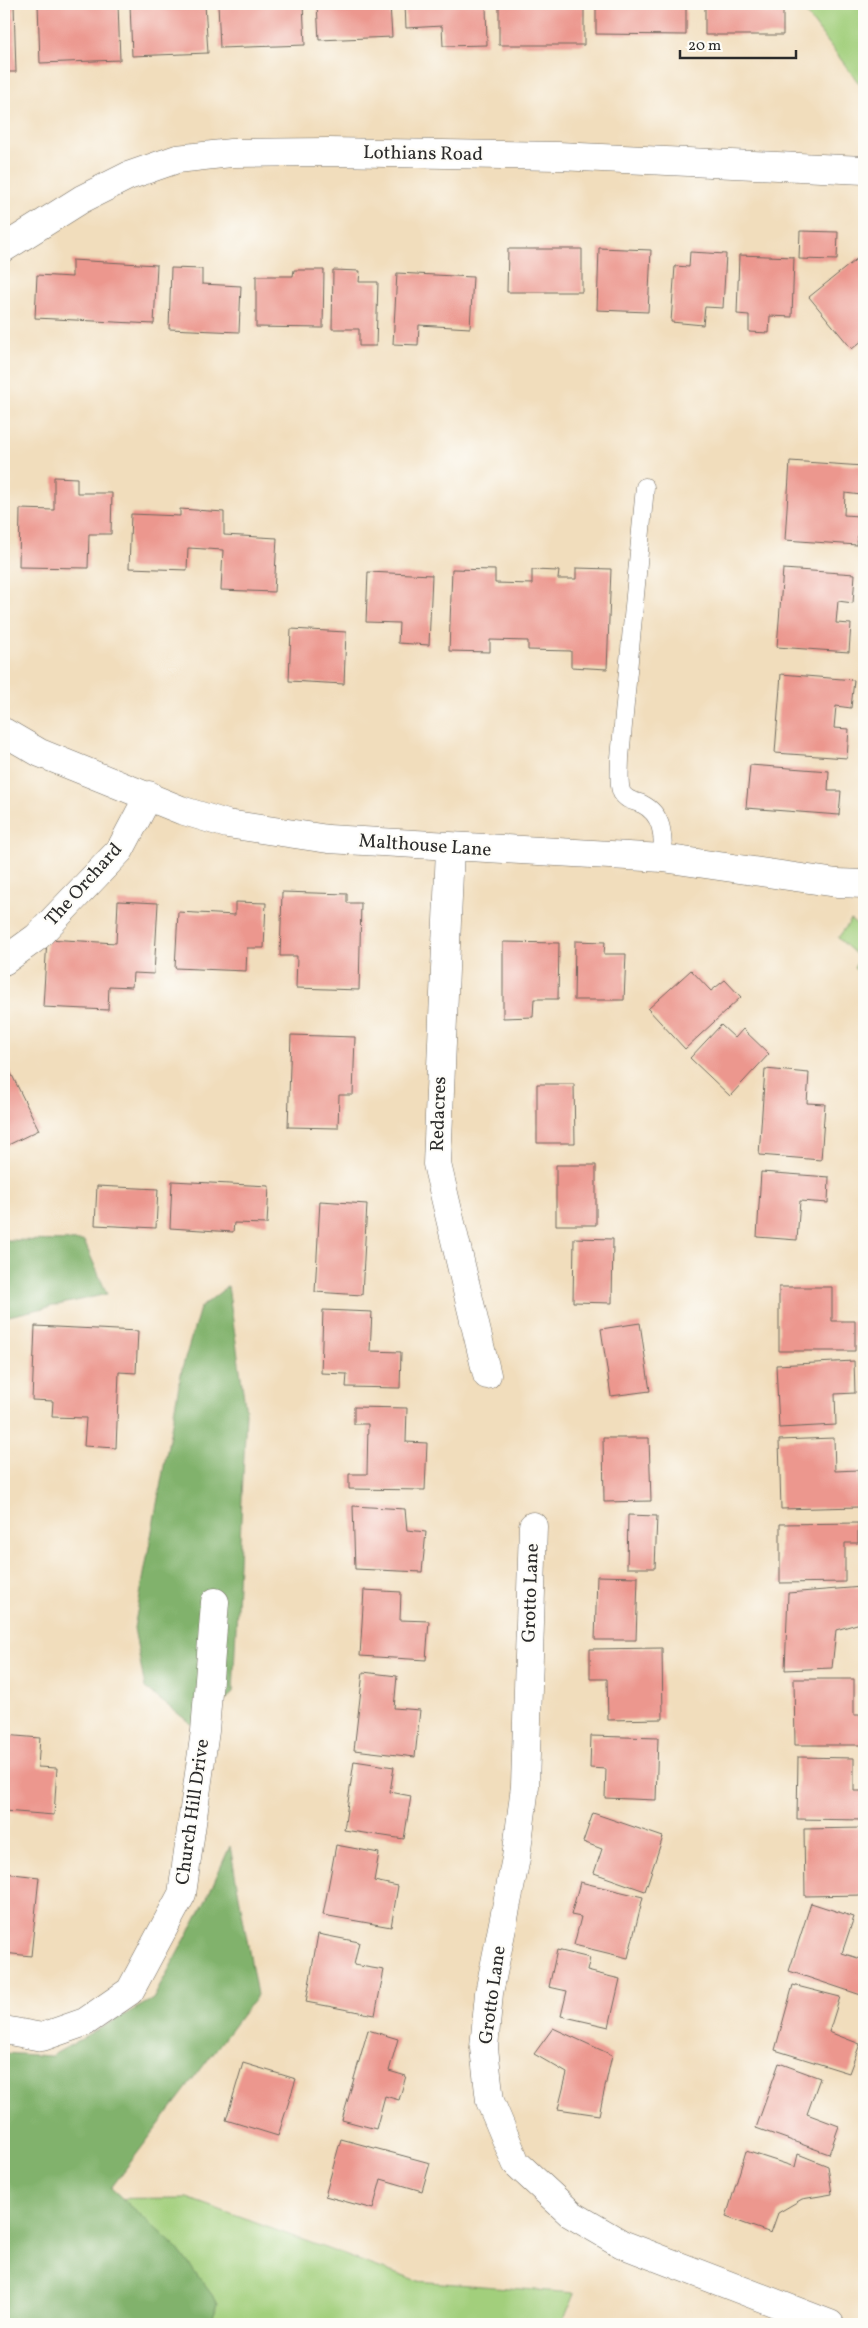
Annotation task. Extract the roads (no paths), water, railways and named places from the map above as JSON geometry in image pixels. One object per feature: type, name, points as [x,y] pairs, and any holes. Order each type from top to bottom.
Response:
[{"type":"street","name":"Lothians Road","points":[[4,248],[82,199],[128,176],[177,159],[231,153],[329,152],[558,156],[864,170]]},
{"type":"street","name":"Malthouse Lane","points":[[4,732],[40,753],[149,795],[181,810],[227,824],[328,839],[450,848],[663,858],[837,884],[864,884]]},
{"type":"street","name":"The Orchard","points":[[4,961],[36,936],[120,850],[149,795]]},
{"type":"street","name":"Redacres","points":[[450,848],[437,1164],[487,1376]]},
{"type":"street","name":"Grotto Lane","points":[[533,1526],[525,1786],[516,1858],[489,1992],[484,2048],[490,2101],[516,2163],[571,2214],[622,2244],[830,2324]]},
{"type":"street","name":"Church Hill Drive","points":[[4,2030],[42,2037],[86,2022],[130,1991],[182,1894],[204,1731],[215,1602]]},
{"type":"lane","points":[[645,487],[620,758],[621,791],[628,800],[642,804],[654,812],[660,823],[663,858]]}]
